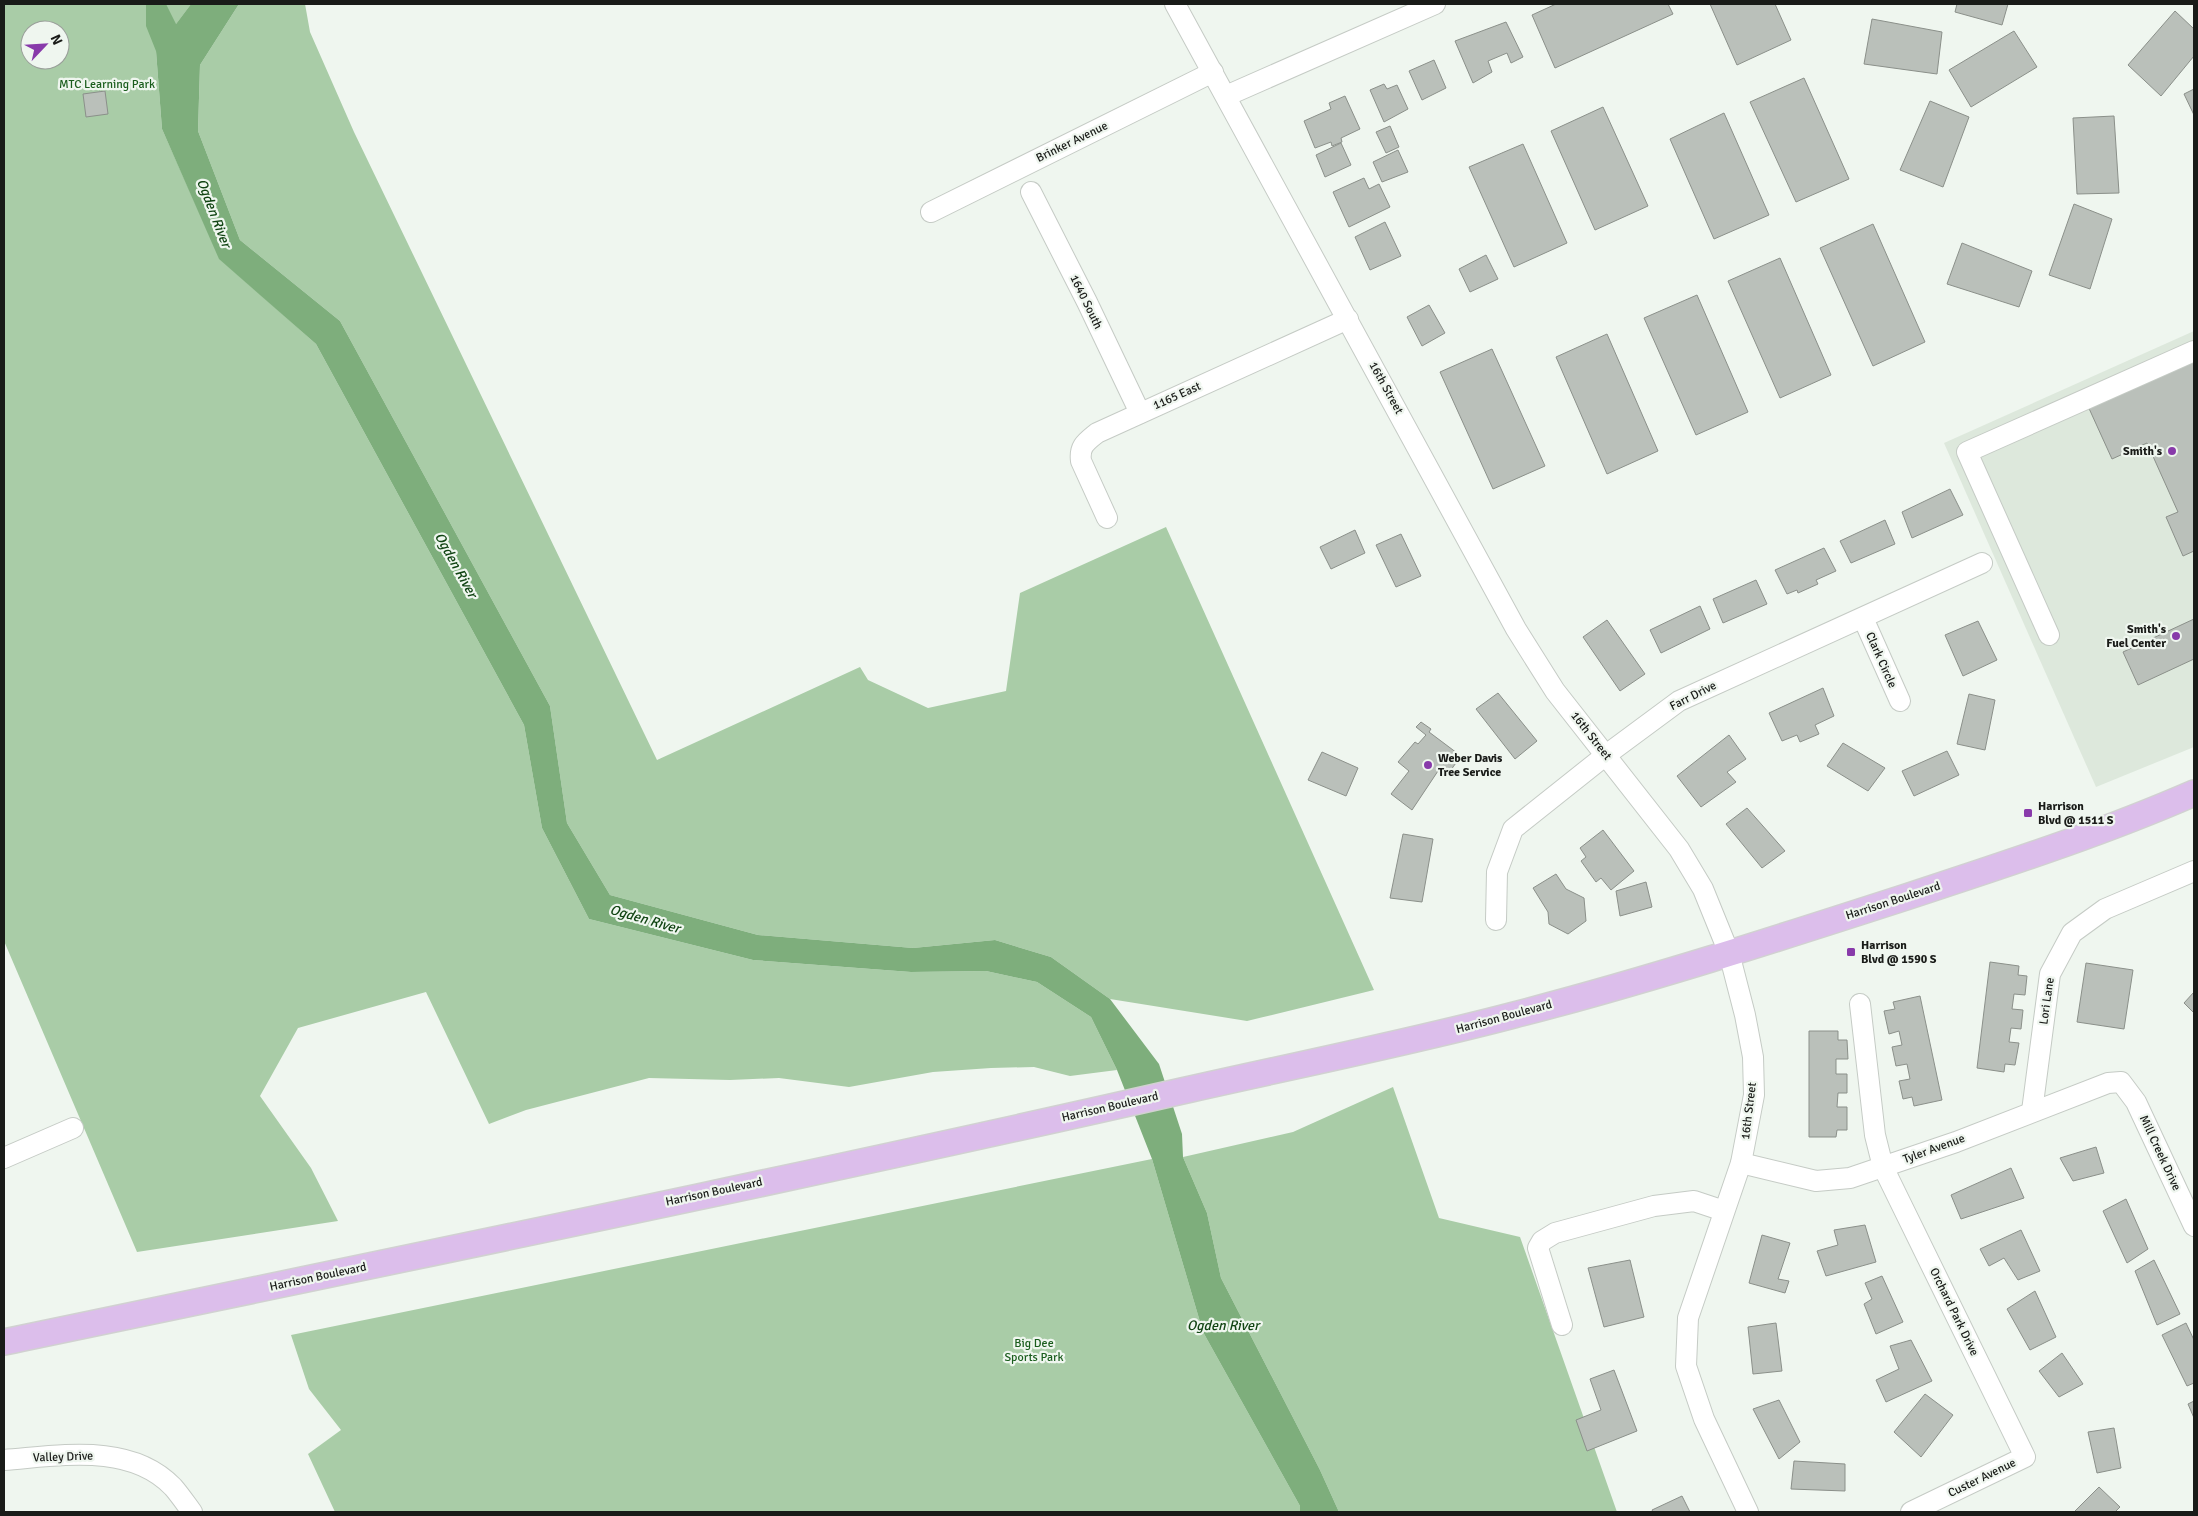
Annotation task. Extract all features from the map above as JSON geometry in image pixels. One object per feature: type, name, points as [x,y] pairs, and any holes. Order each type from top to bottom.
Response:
[{"type":"main road","name":"Harrison Boulevard","points":[[4,1342],[459,1247],[1092,1111],[1489,1022],[1729,953],[1996,868],[2142,816],[2194,793]]},
{"type":"street","name":"16th Street","points":[[1176,4],[1516,629],[1555,690],[1679,849],[1703,890],[1729,953],[1753,1057],[1754,1095],[1741,1163],[1688,1318],[1686,1366],[1704,1419],[1748,1512]]},
{"type":"street","points":[[1226,96],[1435,4]]},
{"type":"street","name":"Brinker Avenue","points":[[931,212],[1213,72]]},
{"type":"street","name":"1640 South","points":[[1031,192],[1140,413]]},
{"type":"street","name":"1165 East","points":[[1107,518],[1081,461],[1080,452],[1083,444],[1096,433],[1348,319]]},
{"type":"street","points":[[2049,635],[1968,452],[2194,351]]},
{"type":"street","name":"Farr Drive","points":[[1496,920],[1497,872],[1513,829],[1606,755],[1679,701],[1982,563]]},
{"type":"street","name":"Clark Circle","points":[[1863,618],[1900,702]]},
{"type":"street","name":"Lori Lane","points":[[2032,1111],[2050,974],[2072,933],[2105,909],[2194,871]]},
{"type":"street","name":"Orchard Park Drive","points":[[1860,1004],[1874,1135],[1882,1167],[2025,1457]]},
{"type":"street","name":"Tyler Avenue","points":[[1741,1163],[1816,1181],[1850,1178],[1956,1142],[2108,1083],[2121,1082]]},
{"type":"street","name":"Mill Creek Drive","points":[[2121,1082],[2136,1102],[2194,1226]]},
{"type":"street","points":[[4,1158],[72,1128]]},
{"type":"street","points":[[1562,1325],[1538,1248],[1542,1241],[1555,1233],[1654,1206],[1694,1201],[1724,1211]]},
{"type":"street","name":"Valley Drive","points":[[4,1460],[80,1454],[112,1456],[147,1468],[172,1487],[192,1512]]},
{"type":"street","name":"Custer Avenue","points":[[1911,1512],[2025,1457]]},
{"type":"shaded area","points":[[2194,331],[2194,747],[2096,787],[1944,443]]},
{"type":"green space","name":"MTC Learning Park","points":[[4,4],[191,4],[156,51],[162,129],[220,259],[316,344],[524,725],[542,828],[589,919],[753,960],[911,972],[986,971],[1037,982],[1091,1017],[1117,1070],[1070,1076],[1034,1067],[991,1068],[933,1072],[849,1087],[779,1078],[730,1080],[649,1078],[526,1110],[489,1124],[426,992],[298,1028],[260,1096],[311,1168],[338,1221],[137,1252],[4,941]]},
{"type":"green space","points":[[239,4],[305,4],[310,32],[354,132],[657,760],[860,667],[868,680],[928,708],[1006,691],[1020,593],[1166,527],[1374,990],[1247,1021],[1110,999],[1051,957],[995,940],[913,948],[758,935],[610,895],[567,823],[550,706],[340,321],[240,240],[198,131],[200,65]]},
{"type":"green space","points":[[1393,1087],[1439,1218],[1520,1237],[1617,1512],[1339,1512],[1320,1470],[1221,1278],[1207,1213],[1183,1157],[1293,1132]]},
{"type":"green space","name":"Big Dee Sports Park","points":[[1152,1159],[1203,1332],[1300,1506],[1300,1512],[335,1512],[308,1454],[341,1430],[309,1389],[291,1335]]},
{"type":"water","name":"Ogden River","points":[[146,4],[166,4],[176,24],[191,4],[239,4],[200,65],[198,131],[240,240],[340,321],[550,706],[567,823],[610,895],[758,935],[913,948],[995,940],[1051,957],[1110,999],[1159,1064],[1182,1134],[1183,1157],[1207,1213],[1221,1278],[1320,1470],[1339,1512],[1300,1512],[1300,1506],[1203,1332],[1152,1159],[1117,1070],[1091,1017],[1037,982],[986,971],[911,972],[753,960],[589,919],[542,828],[524,725],[316,344],[219,259],[162,129],[156,51],[146,26]]},
{"type":"building","points":[[1556,4],[1668,4],[1673,14],[1555,68],[1532,15]]},
{"type":"building","points":[[1710,4],[1775,4],[1791,40],[1737,65]]},
{"type":"building","points":[[1957,4],[2008,4],[2002,25],[1955,12]]},
{"type":"building","points":[[2175,11],[2194,29],[2194,56],[2161,96],[2128,65]]},
{"type":"building","points":[[1872,19],[1942,32],[1937,74],[1864,64]]},
{"type":"building","points":[[1506,22],[1523,57],[1511,63],[1507,53],[1488,61],[1492,72],[1473,83],[1455,41]]},
{"type":"building","points":[[2014,31],[2037,67],[1971,107],[1949,70]]},
{"type":"building","points":[[1434,60],[1446,88],[1422,100],[1409,71]]},
{"type":"building","points":[[1804,78],[1849,179],[1796,202],[1750,102]]},
{"type":"building","points":[[1384,84],[1387,89],[1397,85],[1408,109],[1384,122],[1370,90]]},
{"type":"building","points":[[2194,89],[2194,115],[2184,94]]},
{"type":"building","points":[[105,91],[108,114],[86,117],[83,94]]},
{"type":"building","points":[[1345,96],[1360,129],[1341,138],[1342,142],[1332,146],[1331,142],[1315,148],[1304,121],[1331,109],[1329,103]]},
{"type":"building","points":[[1930,101],[1969,117],[1943,187],[1900,170]]},
{"type":"building","points":[[1603,107],[1648,206],[1595,230],[1551,131]]},
{"type":"building","points":[[1724,113],[1769,215],[1714,239],[1670,139]]},
{"type":"building","points":[[2114,116],[2119,193],[2077,194],[2073,118]]},
{"type":"building","points":[[1390,126],[1399,147],[1386,153],[1376,132]]},
{"type":"building","points":[[1341,143],[1351,165],[1325,177],[1316,155]]},
{"type":"building","points":[[1523,144],[1567,243],[1514,267],[1469,167]]},
{"type":"building","points":[[1398,150],[1408,172],[1382,182],[1373,162]]},
{"type":"building","points":[[1364,178],[1369,189],[1379,184],[1390,207],[1349,227],[1333,192]]},
{"type":"building","points":[[2074,204],[2112,219],[2090,289],[2049,275]]},
{"type":"building","points":[[1385,222],[1401,256],[1370,270],[1355,237]]},
{"type":"building","points":[[1873,224],[1925,342],[1873,366],[1820,248]]},
{"type":"building","points":[[1962,243],[2032,271],[2019,307],[1947,284]]},
{"type":"building","points":[[1486,255],[1498,279],[1470,292],[1459,269]]},
{"type":"building","points":[[1780,258],[1831,375],[1780,398],[1728,281]]},
{"type":"building","points":[[1697,295],[1748,412],[1696,435],[1644,318]]},
{"type":"building","points":[[1429,305],[1445,333],[1422,346],[1407,317]]},
{"type":"building","points":[[1607,334],[1658,451],[1607,474],[1556,357]]},
{"type":"building","points":[[1492,349],[1545,466],[1493,489],[1440,372]]},
{"type":"building","name":"Smith's","points":[[2194,356],[2194,551],[2183,556],[2166,517],[2178,512],[2147,443],[2112,459],[2087,404]]},
{"type":"building","points":[[1950,489],[1963,515],[1912,538],[1902,512]]},
{"type":"building","points":[[1885,520],[1895,544],[1851,563],[1840,541]]},
{"type":"building","points":[[1355,530],[1365,553],[1331,569],[1320,547]]},
{"type":"building","points":[[1401,534],[1421,576],[1396,587],[1376,545]]},
{"type":"building","points":[[1824,548],[1836,571],[1816,580],[1818,584],[1798,593],[1797,590],[1787,594],[1775,570]]},
{"type":"building","points":[[1756,580],[1767,604],[1723,623],[1713,599]]},
{"type":"building","points":[[1700,606],[1710,629],[1661,653],[1650,630]]},
{"type":"building","name":"Smith's Fuel Center","points":[[2194,619],[2194,659],[2138,685],[2123,652]]},
{"type":"building","points":[[1607,620],[1645,674],[1620,691],[1583,637]]},
{"type":"building","points":[[1978,621],[1997,660],[1963,676],[1945,635]]},
{"type":"building","points":[[1823,688],[1834,716],[1815,725],[1819,734],[1800,742],[1797,735],[1782,741],[1769,713]]},
{"type":"building","points":[[1498,693],[1537,741],[1515,759],[1476,709]]},
{"type":"building","points":[[1969,694],[1995,700],[1985,750],[1957,744]]},
{"type":"building","name":"Weber Davis Tree Service","points":[[1421,722],[1431,729],[1429,732],[1461,756],[1448,774],[1440,768],[1412,810],[1391,794],[1409,771],[1398,762],[1415,742],[1418,744],[1426,735],[1416,727]]},
{"type":"building","points":[[1729,735],[1746,759],[1727,772],[1736,782],[1701,807],[1677,776]]},
{"type":"building","points":[[1843,743],[1885,768],[1868,791],[1827,766]]},
{"type":"building","points":[[1947,751],[1959,775],[1914,796],[1902,771]]},
{"type":"building","points":[[1322,752],[1358,768],[1346,796],[1308,780]]},
{"type":"building","points":[[1747,808],[1785,851],[1762,868],[1726,824]]},
{"type":"building","points":[[1603,830],[1634,871],[1611,890],[1601,878],[1596,882],[1581,861],[1586,857],[1580,848]]},
{"type":"building","points":[[1403,834],[1433,839],[1422,902],[1390,898]]},
{"type":"building","points":[[1556,874],[1566,889],[1584,898],[1586,921],[1568,934],[1549,924],[1548,912],[1533,888]]},
{"type":"building","points":[[1646,882],[1652,907],[1620,916],[1616,891]]},
{"type":"building","points":[[1990,962],[2019,966],[2018,975],[2027,976],[2025,995],[2014,994],[2012,1009],[2023,1010],[2021,1029],[2011,1028],[2009,1042],[2019,1043],[2015,1065],[2005,1064],[2004,1072],[1977,1068]]},
{"type":"building","points":[[2086,963],[2133,970],[2124,1029],[2077,1022]]},
{"type":"building","points":[[2194,992],[2194,1013],[2184,1003]]},
{"type":"building","points":[[1920,996],[1942,1100],[1914,1106],[1912,1097],[1903,1099],[1899,1081],[1910,1079],[1907,1064],[1896,1066],[1892,1047],[1902,1045],[1899,1031],[1889,1034],[1884,1011],[1895,1009],[1893,1002]]},
{"type":"building","points":[[1809,1031],[1838,1031],[1838,1040],[1847,1040],[1848,1059],[1836,1059],[1836,1074],[1847,1074],[1847,1093],[1838,1093],[1837,1107],[1847,1107],[1847,1130],[1837,1130],[1836,1137],[1809,1137]]},
{"type":"building","points":[[2096,1147],[2104,1173],[2073,1181],[2060,1158]]},
{"type":"building","points":[[2011,1168],[2024,1198],[1961,1219],[1951,1195]]},
{"type":"building","points":[[2126,1199],[2148,1249],[2127,1263],[2103,1211]]},
{"type":"building","points":[[1865,1225],[1876,1262],[1826,1276],[1817,1251],[1838,1245],[1834,1230]]},
{"type":"building","points":[[2021,1230],[2040,1271],[2018,1280],[2004,1258],[1989,1266],[1980,1249]]},
{"type":"building","points":[[1762,1235],[1790,1243],[1778,1279],[1789,1281],[1785,1293],[1749,1283]]},
{"type":"building","points":[[1630,1260],[1644,1317],[1604,1327],[1588,1268]]},
{"type":"building","points":[[2154,1260],[2180,1314],[2157,1325],[2135,1271]]},
{"type":"building","points":[[1882,1276],[1903,1322],[1876,1334],[1864,1304],[1872,1299],[1865,1283]]},
{"type":"building","points":[[2035,1291],[2056,1337],[2030,1350],[2007,1309]]},
{"type":"building","points":[[1776,1323],[1782,1371],[1753,1374],[1748,1327]]},
{"type":"building","points":[[2186,1323],[2194,1340],[2194,1383],[2187,1386],[2162,1335]]},
{"type":"building","points":[[1911,1340],[1932,1381],[1886,1402],[1876,1380],[1899,1369],[1890,1346]]},
{"type":"building","points":[[2062,1353],[2083,1384],[2059,1397],[2039,1371]]},
{"type":"building","points":[[1614,1370],[1637,1431],[1587,1451],[1576,1420],[1601,1410],[1590,1379]]},
{"type":"building","points":[[1925,1394],[1953,1415],[1921,1457],[1894,1432]]},
{"type":"building","points":[[1779,1400],[1800,1442],[1779,1459],[1753,1409]]},
{"type":"building","points":[[2194,1401],[2194,1418],[2188,1404]]},
{"type":"building","points":[[2114,1428],[2121,1468],[2097,1473],[2088,1432]]},
{"type":"building","points":[[1794,1461],[1845,1464],[1845,1491],[1791,1489]]},
{"type":"building","points":[[2099,1487],[2120,1507],[2115,1512],[2074,1512]]},
{"type":"building","points":[[1682,1496],[1690,1512],[1653,1512],[1652,1510]]},
{"type":"place","name":"Smith's","points":[[2172,451]]},
{"type":"place","name":"Smith's Fuel Center","points":[[2176,636]]},
{"type":"place","name":"Weber Davis Tree Service","points":[[1428,765]]},
{"type":"place","name":"Harrison Blvd @ 1511 S","points":[[2028,813]]},
{"type":"place","name":"Harrison Blvd @ 1590 S","points":[[1851,952]]}]
